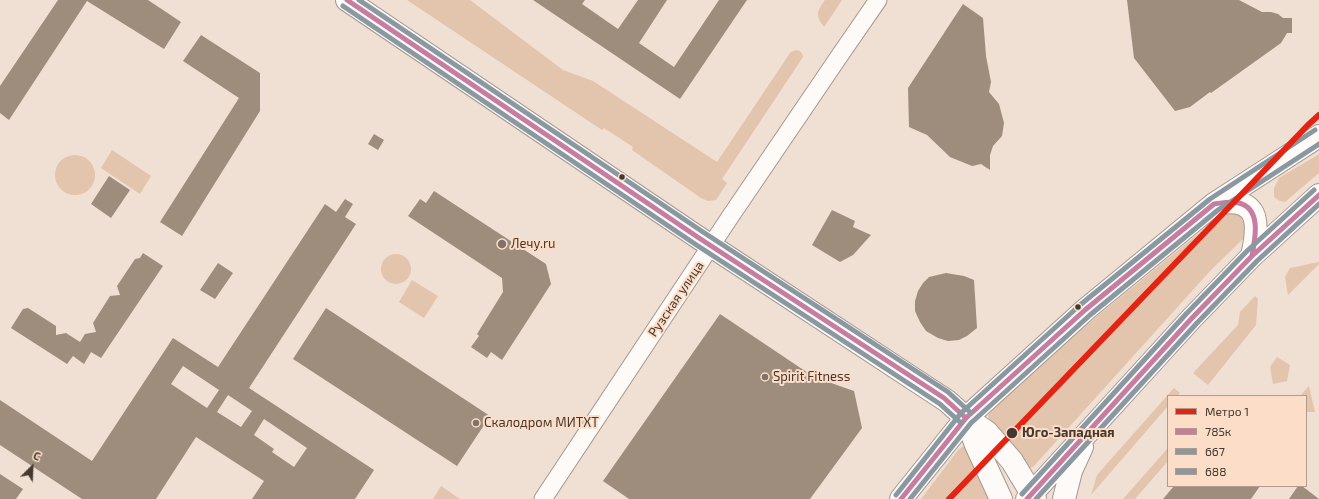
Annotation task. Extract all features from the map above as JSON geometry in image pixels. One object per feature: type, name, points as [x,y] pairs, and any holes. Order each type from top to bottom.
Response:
[{"type":"main road","points":[[347,0],[711,246],[944,398],[966,418],[987,432],[1012,460],[1031,497],[1092,426],[1192,318],[1252,256],[1319,195]]},
{"type":"main road","points":[[901,499],[966,418],[1084,310],[1214,204],[1319,136]]},
{"type":"main road","points":[[1214,204],[1227,201],[1238,203],[1248,206],[1254,214],[1257,224],[1252,256]]},
{"type":"main road","points":[[966,418],[976,445],[1001,499]]},
{"type":"main road","points":[[1064,499],[1071,471],[1092,426]]},
{"type":"street","name":"Рузская улица","points":[[543,499],[711,246],[878,0]]},
{"type":"shaded area","points":[[407,0],[470,0],[563,70],[593,81],[717,162],[790,53],[798,50],[803,57],[722,179],[727,183],[716,200],[708,201],[701,198],[632,150],[633,147],[604,128],[602,130]]},
{"type":"shaded area","points":[[825,0],[842,0],[824,27],[819,19],[818,13]]},
{"type":"shaded area","points":[[112,150],[151,176],[140,194],[101,168]]},
{"type":"shaded area","points":[[1319,154],[1319,173],[1285,202],[1274,197],[1274,188],[1279,178]]},
{"type":"shaded area","points":[[79,155],[86,158],[92,164],[95,175],[94,183],[86,192],[79,195],[71,195],[64,192],[56,183],[55,171],[58,164],[67,156]]},
{"type":"shaded area","points":[[1230,208],[1246,214],[1245,237],[1211,270],[1033,467],[1026,469],[1012,447],[989,419],[988,416],[990,412],[1068,340]]},
{"type":"shaded area","points":[[396,254],[406,259],[411,269],[406,279],[396,284],[386,279],[381,269],[386,259]]},
{"type":"shaded area","points":[[1319,262],[1319,264],[1288,295],[1285,277],[1290,268]]},
{"type":"shaded area","points":[[412,280],[438,296],[424,318],[399,302]]},
{"type":"shaded area","points":[[1255,296],[1258,299],[1256,325],[1208,385],[1193,373],[1238,325],[1240,312]]},
{"type":"shaded area","points":[[1277,357],[1290,365],[1287,381],[1273,384],[1270,367]]},
{"type":"shaded area","points":[[1309,386],[1315,412],[1307,412],[1307,395],[1301,395]]},
{"type":"shaded area","points":[[1174,388],[1180,393],[1178,395],[1168,395]]},
{"type":"shaded area","points":[[1167,396],[1167,407],[1091,495],[1097,475]]},
{"type":"shaded area","points":[[965,445],[990,499],[921,499],[959,449]]},
{"type":"shaded area","points":[[1167,449],[1167,462],[1135,499],[1123,499]]},
{"type":"shaded area","points":[[441,486],[460,499],[433,499]]},
{"type":"building","points":[[58,0],[148,0],[181,22],[164,49],[87,1],[9,120],[0,113],[0,86]]},
{"type":"building","points":[[533,0],[585,0],[582,4],[618,29],[638,0],[667,0],[639,43],[674,67],[719,0],[747,0],[680,99]]},
{"type":"building","points":[[1127,0],[1239,0],[1262,12],[1278,14],[1283,18],[1292,18],[1292,33],[1287,33],[1281,43],[1190,107],[1175,111],[1134,58]]},
{"type":"building","points":[[963,4],[983,18],[986,56],[991,82],[989,92],[999,104],[1004,123],[1002,136],[993,146],[990,155],[990,170],[981,164],[972,166],[950,157],[927,135],[909,127],[908,88]]},
{"type":"building","points":[[201,35],[260,73],[260,111],[182,236],[160,222],[239,98],[183,61]]},
{"type":"building","points":[[374,134],[384,140],[378,150],[368,144]]},
{"type":"building","points":[[109,176],[130,190],[111,218],[91,204]]},
{"type":"building","points":[[434,191],[546,264],[551,284],[502,360],[491,352],[487,358],[471,347],[479,336],[477,334],[503,292],[502,278],[408,216],[420,199],[426,203]]},
{"type":"building","points":[[345,199],[353,204],[345,217],[356,224],[249,388],[374,470],[355,499],[252,499],[264,481],[196,437],[156,499],[82,499],[0,445],[0,400],[92,461],[173,338],[218,367],[325,204],[336,212]],"holes":[[[183,366],[219,390],[207,408],[171,384]],[[228,395],[252,411],[241,427],[217,412]],[[264,419],[307,448],[294,467],[272,452],[274,449],[254,435]]]},
{"type":"building","points":[[832,210],[855,221],[853,227],[871,235],[853,255],[840,262],[812,245]]},
{"type":"building","points":[[143,253],[163,266],[101,358],[91,352],[84,364],[73,356],[67,364],[11,328],[23,309],[28,308],[56,326],[56,335],[66,333],[80,342],[85,334],[96,332],[93,323],[110,296],[120,295],[117,286],[135,259],[140,258]]},
{"type":"building","points":[[218,263],[233,273],[215,299],[200,290]]},
{"type":"building","points":[[946,273],[964,276],[974,280],[977,328],[959,340],[948,341],[938,338],[926,331],[915,311],[915,301],[918,291],[923,283],[929,277]]},
{"type":"building","points":[[326,308],[490,416],[457,466],[293,359]]},
{"type":"building","points":[[720,314],[814,377],[854,391],[862,428],[810,499],[629,499],[603,481]]},
{"type":"building","points":[[0,474],[23,489],[16,499],[0,499]]},
{"type":"building","points":[[1173,487],[1259,487],[1251,499],[1163,499]]},
{"type":"building","points":[[1297,487],[1303,487],[1319,499],[1289,499]]},
{"type":"metro line","name":"1","points":[[949,499],[1319,115]]},
{"type":"transit line","name":"785к","points":[[347,0],[699,238],[944,398],[966,418]]},
{"type":"transit line","name":"688","points":[[359,0],[703,232],[948,392],[971,413]]},
{"type":"transit line","name":"667","points":[[343,6],[695,244],[940,404],[961,423]]},
{"type":"transit line","name":"688","points":[[896,495],[961,413],[1080,305],[1210,199],[1315,130]]},
{"type":"transit line","name":"667","points":[[910,499],[971,423],[1090,315],[1218,210],[1319,144]]},
{"type":"transit line","name":"688","points":[[1022,494],[1187,313],[1247,251],[1314,190]]},
{"type":"transit line","name":"785к","points":[[1027,499],[1192,318],[1252,256],[1319,195]]},
{"type":"transit line","name":"785к","points":[[901,499],[966,418],[1085,310],[1214,204],[1236,202],[1246,206],[1251,211],[1255,225],[1252,256]]},
{"type":"transit line","name":"667","points":[[1036,499],[1197,323],[1257,261],[1319,204]]},
{"type":"place","name":"Лечу.ru","points":[[502,244]]},
{"type":"place","name":"Spirit Fitness","points":[[765,377]]},
{"type":"place","name":"Скалодром МИТХТ","points":[[476,423]]},
{"type":"place","name":"Юго-Западная","points":[[1012,433]]}]
